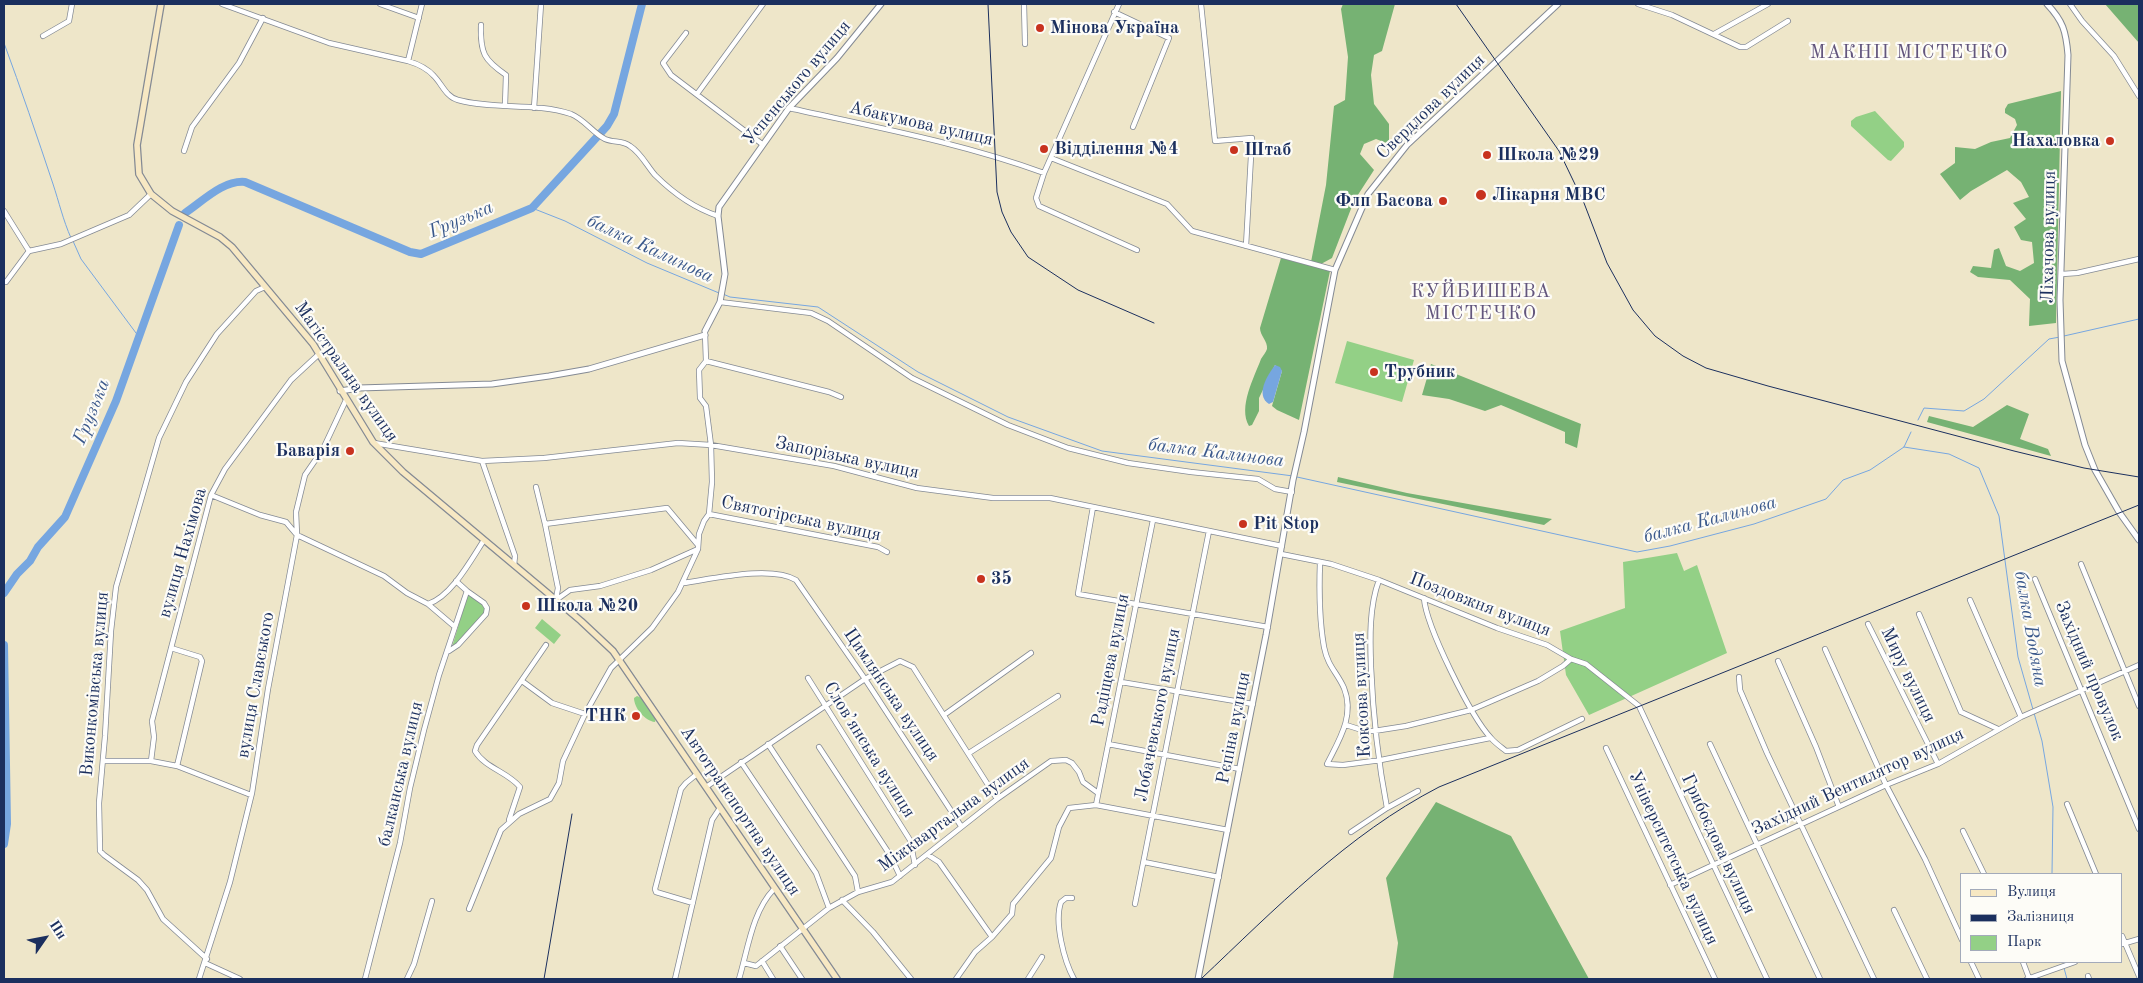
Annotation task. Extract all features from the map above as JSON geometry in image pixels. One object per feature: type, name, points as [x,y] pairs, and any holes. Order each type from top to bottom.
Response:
[{"type":"main road","name":"Магістральна вулиця","points":[[161,4],[137,144],[140,174],[151,194],[172,211],[220,237],[232,248],[307,336],[373,442],[402,472],[604,640],[620,659]]},
{"type":"main road","name":"Автотранспортна вулиця","points":[[620,659],[801,929],[838,979]]},
{"type":"street","points":[[43,36],[69,21],[72,4]]},
{"type":"street","points":[[222,4],[329,43],[420,65],[434,76],[443,89],[456,100],[552,109],[573,115],[599,134],[611,140],[620,140],[631,146],[655,174],[676,193],[702,210],[718,216]]},
{"type":"street","points":[[380,4],[419,18]]},
{"type":"street","points":[[408,61],[422,4]]},
{"type":"street","points":[[534,108],[541,4]]},
{"type":"street","points":[[697,94],[763,4]]},
{"type":"street","name":"Успенського вулиця","points":[[720,302],[725,274],[718,216],[719,207],[723,199],[789,108],[837,58],[881,4]]},
{"type":"street","points":[[1024,4],[1025,44]]},
{"type":"street","points":[[1119,4],[1044,173],[1036,198],[1039,206],[1137,250]]},
{"type":"street","points":[[1200,4],[1215,141],[1252,138],[1246,246]]},
{"type":"street","name":"Свердлова вулиця","points":[[1293,480],[1335,270],[1368,194],[1407,145],[1558,4]]},
{"type":"street","points":[[1638,4],[1672,15],[1740,47],[1746,46],[1788,20]]},
{"type":"street","points":[[1714,34],[1768,4]]},
{"type":"street","name":"Ліхачова вулиця","points":[[2046,4],[2061,22],[2066,32],[2068,55],[2062,274],[2062,361],[2085,445],[2095,470],[2119,512],[2139,540]]},
{"type":"street","points":[[2070,4],[2082,21],[2114,56],[2139,96]]},
{"type":"street","points":[[1114,12],[1169,38],[1133,127]]},
{"type":"street","points":[[184,151],[192,127],[239,63],[263,18]]},
{"type":"street","points":[[481,25],[482,49],[486,60],[506,75],[506,106]]},
{"type":"street","points":[[686,33],[664,63],[672,75],[762,144]]},
{"type":"street","name":"Абакумова вулиця","points":[[789,108],[962,147],[1002,158],[1044,173]]},
{"type":"street","points":[[1051,158],[1167,204],[1192,231],[1335,270]]},
{"type":"street","points":[[5,282],[30,252],[61,244],[129,215],[151,194]]},
{"type":"street","points":[[4,211],[30,252]]},
{"type":"street","points":[[2062,274],[2077,273],[2139,259]]},
{"type":"street","name":"Виконкомівська вулиця","points":[[206,961],[163,918],[147,890],[138,880],[104,856],[100,851],[99,803],[111,631],[116,587],[159,438],[186,382],[217,334],[256,291],[265,287]]},
{"type":"street","points":[[469,909],[501,830],[508,822],[550,799],[559,783],[563,761],[585,714],[611,668],[652,628],[683,583],[698,547],[699,534],[709,514],[712,482],[711,445],[706,406],[700,398],[699,370],[706,362],[705,333],[720,302],[811,313],[828,321],[912,378],[1008,425],[1068,448],[1137,464],[1258,479],[1275,489],[1292,492]]},
{"type":"street","points":[[340,391],[360,388],[492,384],[549,376],[589,369],[705,333]]},
{"type":"street","name":"вулиця Нахімова","points":[[151,762],[154,737],[152,721],[211,495],[225,469],[291,380],[319,354]]},
{"type":"street","points":[[706,362],[820,389],[841,396]]},
{"type":"street","points":[[346,400],[353,390]]},
{"type":"street","name":"вулиця Славського","points":[[200,979],[230,882],[251,795],[268,689],[297,535],[296,512],[305,475],[324,449],[346,400]]},
{"type":"street","name":"Запорізька вулиця","points":[[373,442],[482,460],[544,458],[678,443],[711,445],[834,466],[917,488],[993,498],[1050,498],[1282,546]]},
{"type":"street","points":[[482,460],[515,556],[514,565]]},
{"type":"street","name":"Рєпіна вулиця","points":[[1198,979],[1268,627],[1293,480]]},
{"type":"street","points":[[536,487],[558,588],[556,600]]},
{"type":"street","points":[[211,495],[260,515],[286,522],[297,535],[384,576],[407,593],[428,604],[455,627]]},
{"type":"street","points":[[1093,507],[1078,594],[1268,627]]},
{"type":"street","points":[[545,524],[667,508],[698,547]]},
{"type":"street","name":"Святогірська вулиця","points":[[709,514],[878,547],[887,552]]},
{"type":"street","name":"Радіщева вулиця","points":[[1096,804],[1153,520]]},
{"type":"street","name":"Лобачевського вулиця","points":[[1135,904],[1209,531]]},
{"type":"street","points":[[428,604],[436,602],[456,581],[484,540]]},
{"type":"street","points":[[556,600],[570,590],[600,586],[651,570],[698,547]]},
{"type":"street","name":"Поздовжня вулиця","points":[[1281,554],[1320,562],[1379,580],[1497,628],[1547,645],[1571,660],[1586,664],[1627,695],[1639,706],[1645,720]]},
{"type":"street","points":[[1320,562],[1319,597],[1324,646],[1329,666],[1344,688],[1347,713],[1346,725],[1327,764],[1343,765],[1378,760],[1490,738]]},
{"type":"street","points":[[2081,564],[2139,706]]},
{"type":"street","name":"Цимлянська вулиця","points":[[683,583],[764,574],[785,575],[796,580],[865,680],[961,826]]},
{"type":"street","name":"Західний провулок","points":[[2035,579],[2139,829]]},
{"type":"street","name":"Коксова вулиця","points":[[1379,580],[1374,594],[1370,645],[1374,731],[1388,808]]},
{"type":"street","points":[[448,651],[458,645],[486,614],[487,608],[484,603],[456,581]]},
{"type":"street","name":"балканська вулиця","points":[[364,979],[400,843],[410,788],[424,730],[439,676],[467,591]]},
{"type":"street","points":[[1424,598],[1424,607],[1442,652],[1471,710],[1490,738],[1506,751],[1518,750],[1582,719]]},
{"type":"street","points":[[1970,600],[2021,717]]},
{"type":"street","points":[[1919,614],[1961,712],[1998,729]]},
{"type":"street","name":"Миру вулиця","points":[[1868,624],[1938,764]]},
{"type":"street","points":[[508,822],[520,787],[516,782],[494,769],[478,756],[475,750],[476,745],[546,646]]},
{"type":"street","points":[[171,648],[200,657],[202,660],[177,766]]},
{"type":"street","points":[[1825,649],[1886,785],[1925,859],[1960,936]]},
{"type":"street","points":[[944,715],[1031,653]]},
{"type":"street","points":[[1346,725],[1365,731],[1374,731],[1406,726],[1471,710],[1538,681],[1571,660]]},
{"type":"street","points":[[706,787],[865,680],[900,661],[913,667],[969,753],[996,799]]},
{"type":"street","points":[[1778,662],[1816,747],[1839,806]]},
{"type":"street","name":"Західний Вентилятор вулиця","points":[[1670,885],[1757,846],[1839,806],[1938,764],[2021,717],[2139,665]]},
{"type":"street","points":[[1739,677],[1740,690],[1800,825],[1874,979]]},
{"type":"street","name":"Слов’янська вулиця","points":[[808,678],[910,840],[915,865]]},
{"type":"street","points":[[522,681],[552,703],[585,714]]},
{"type":"street","points":[[1121,682],[1253,704]]},
{"type":"street","points":[[969,753],[1058,696]]},
{"type":"street","name":"Грибоєдова вулиця","points":[[1645,720],[1767,979]]},
{"type":"street","points":[[768,744],[855,876],[858,892]]},
{"type":"street","points":[[1108,744],[1240,769]]},
{"type":"street","points":[[1710,744],[1820,979]]},
{"type":"street","points":[[819,747],[890,855],[900,876]]},
{"type":"street","name":"Університетська вулиця","points":[[1606,748],[1715,979]]},
{"type":"street","name":"Міжквартальна вулиця","points":[[762,961],[801,929],[842,900],[858,892],[892,882],[996,799],[1051,761],[1060,759],[1072,763],[1079,772],[1083,782],[1098,793]]},
{"type":"street","points":[[103,761],[151,762],[177,766],[251,795]]},
{"type":"street","points":[[741,762],[816,873],[829,908]]},
{"type":"street","points":[[693,903],[656,892],[655,889],[681,789],[697,774]]},
{"type":"street","points":[[1351,832],[1418,791]]},
{"type":"street","points":[[956,979],[975,952],[992,937],[1012,914],[1013,904],[1051,858],[1059,827],[1069,808],[1096,804],[1228,830]]},
{"type":"street","points":[[2067,804],[2096,873]]},
{"type":"street","points":[[675,979],[712,820],[720,808]]},
{"type":"street","points":[[1963,831],[1984,873]]},
{"type":"street","points":[[928,855],[939,862],[992,937]]},
{"type":"street","points":[[1144,862],[1219,877]]},
{"type":"street","points":[[739,979],[758,914],[762,904],[774,889]]},
{"type":"street","points":[[1072,898],[1066,898],[1060,902],[1059,916],[1060,937],[1065,960],[1074,979]]},
{"type":"street","points":[[842,900],[874,932],[911,979]]},
{"type":"street","points":[[407,979],[414,964],[432,901]]},
{"type":"street","points":[[1894,910],[1928,979]]},
{"type":"street","points":[[2139,939],[2124,944],[2139,976]]},
{"type":"street","points":[[780,946],[802,979]]},
{"type":"street","points":[[1028,979],[1042,957]]},
{"type":"street","points":[[206,961],[240,979]]},
{"type":"street","points":[[744,963],[756,966],[762,961],[773,979]]},
{"type":"street","points":[[1972,963],[1979,979]]},
{"type":"street","points":[[2023,963],[2028,979],[2072,963]]},
{"type":"green space","points":[[1343,4],[1395,4],[1382,51],[1374,55],[1371,75],[1374,104],[1389,124],[1389,144],[1376,139],[1364,144],[1360,154],[1374,170],[1354,201],[1332,258],[1321,264],[1311,262],[1326,185],[1334,106],[1345,100],[1348,57],[1341,9]]},
{"type":"green space","points":[[2105,4],[2139,4],[2139,43]]},
{"type":"green space","points":[[2061,91],[2056,323],[2029,326],[2030,299],[2010,280],[1978,277],[1970,272],[1973,266],[1991,268],[1994,250],[1999,248],[2006,266],[2020,271],[2034,263],[2032,242],[2021,240],[2014,227],[2026,219],[2013,203],[2029,197],[2021,182],[2007,170],[1971,191],[1960,200],[1940,174],[1955,163],[1955,147],[1975,149],[1991,142],[2010,138],[2017,125],[2015,119],[2005,113],[2008,104]]},
{"type":"green space","points":[[1875,111],[1904,142],[1904,147],[1891,161],[1851,126],[1851,121],[1856,117]]},
{"type":"green space","points":[[1281,258],[1330,271],[1299,420],[1272,406],[1282,371],[1275,365],[1259,398],[1259,411],[1252,425],[1249,426],[1245,410],[1246,401],[1261,359],[1267,349],[1260,328]]},
{"type":"green space","name":"Трубник","points":[[1347,341],[1414,360],[1402,402],[1335,383]]},
{"type":"green space","points":[[1431,364],[1581,424],[1577,448],[1565,443],[1565,432],[1501,405],[1485,411],[1449,399],[1422,395]]},
{"type":"green space","points":[[2007,405],[2029,414],[2020,439],[2048,449],[2051,456],[1927,422],[1929,416],[1973,427]]},
{"type":"green space","points":[[1338,477],[1407,493],[1552,519],[1544,525],[1337,482]]},
{"type":"green space","points":[[1677,553],[1684,571],[1697,565],[1727,653],[1589,715],[1566,675],[1560,631],[1625,608],[1623,562]]},
{"type":"green space","points":[[468,594],[482,604],[485,613],[457,645],[452,647]]},
{"type":"green space","points":[[542,619],[561,635],[554,644],[535,628]]},
{"type":"green space","points":[[637,696],[642,698],[656,718],[655,722],[644,717],[638,710],[634,702],[634,698]]},
{"type":"green space","points":[[1436,802],[1511,836],[1589,979],[1393,979],[1398,943],[1386,878]]},
{"type":"water","points":[[1275,365],[1280,367],[1282,371],[1273,402],[1269,404],[1263,396],[1263,391],[1266,380]]},
{"type":"waterway","name":"Грузька","points":[[185,213],[221,188],[229,184],[245,182],[410,252],[421,254],[532,208],[607,126],[614,114],[642,4]]},
{"type":"waterway","points":[[4,43],[71,238]]},
{"type":"waterway","name":"балка Калинова","points":[[532,208],[565,221],[647,263],[719,293]]},
{"type":"waterway","name":"Грузька","points":[[4,593],[17,574],[30,561],[38,547],[65,517],[116,401],[179,225]]},
{"type":"waterway","points":[[73,241],[81,259],[139,337]]},
{"type":"waterway","name":"балка Калинова","points":[[723,294],[730,297],[818,307],[918,372],[1008,417],[1102,451],[1293,476]]},
{"type":"waterway","name":"балка Калинова","points":[[2064,336],[2139,319]]},
{"type":"waterway","name":"балка Калинова","points":[[1918,420],[1924,408],[1964,411],[1984,399],[2049,339],[2060,337]]},
{"type":"waterway","name":"балка Калинова","points":[[1297,477],[1637,552],[1670,546],[1754,524],[1826,499],[1843,480],[1870,470],[1904,447],[1911,432]]},
{"type":"waterway","name":"балка Водяна","points":[[1904,447],[1949,454],[1979,468],[1999,516],[2018,657],[2042,741],[2053,807],[2052,873]]},
{"type":"waterway","name":"Грузька","points":[[4,645],[7,824],[4,844]]},
{"type":"waterway","name":"балка Водяна","points":[[2064,968],[2067,979]]},
{"type":"railway","points":[[988,4],[997,192],[1002,212],[1011,232],[1028,257],[1078,290],[1154,323]]},
{"type":"railway","points":[[1456,4],[1559,151],[1584,203],[1607,263],[1633,310],[1655,336],[1683,356],[1706,368],[1768,386],[2014,451],[2084,468],[2139,477]]},
{"type":"railway","points":[[1201,979],[1284,900],[1343,850],[1374,827],[1439,787],[2139,505]]},
{"type":"railway","points":[[544,979],[572,814]]},
{"type":"place","name":"Мінова Україна","points":[[1040,28]]},
{"type":"place","name":"Нахаловка","points":[[2110,141]]},
{"type":"place","name":"Відділення №4","points":[[1044,149]]},
{"type":"place","name":"Штаб","points":[[1234,150]]},
{"type":"place","name":"Школа №29","points":[[1487,155]]},
{"type":"place","name":"Лікарня МВС","points":[[1481,195]]},
{"type":"place","name":"Флп Басова","points":[[1443,201]]},
{"type":"place","name":"Трубник","points":[[1374,372]]},
{"type":"place","name":"Баварія","points":[[350,451]]},
{"type":"place","name":"Pit Stop","points":[[1243,524]]},
{"type":"place","name":"35","points":[[981,579]]},
{"type":"place","name":"Школа №20","points":[[526,606]]},
{"type":"place","name":"ТНК","points":[[636,716]]},
{"type":"district","name":"МАКНІІ МІСТЕЧКО","points":[[1909,53]]},
{"type":"district","name":"КУЙБИШЕВА МІСТЕЧКО","points":[[1481,303]]}]
